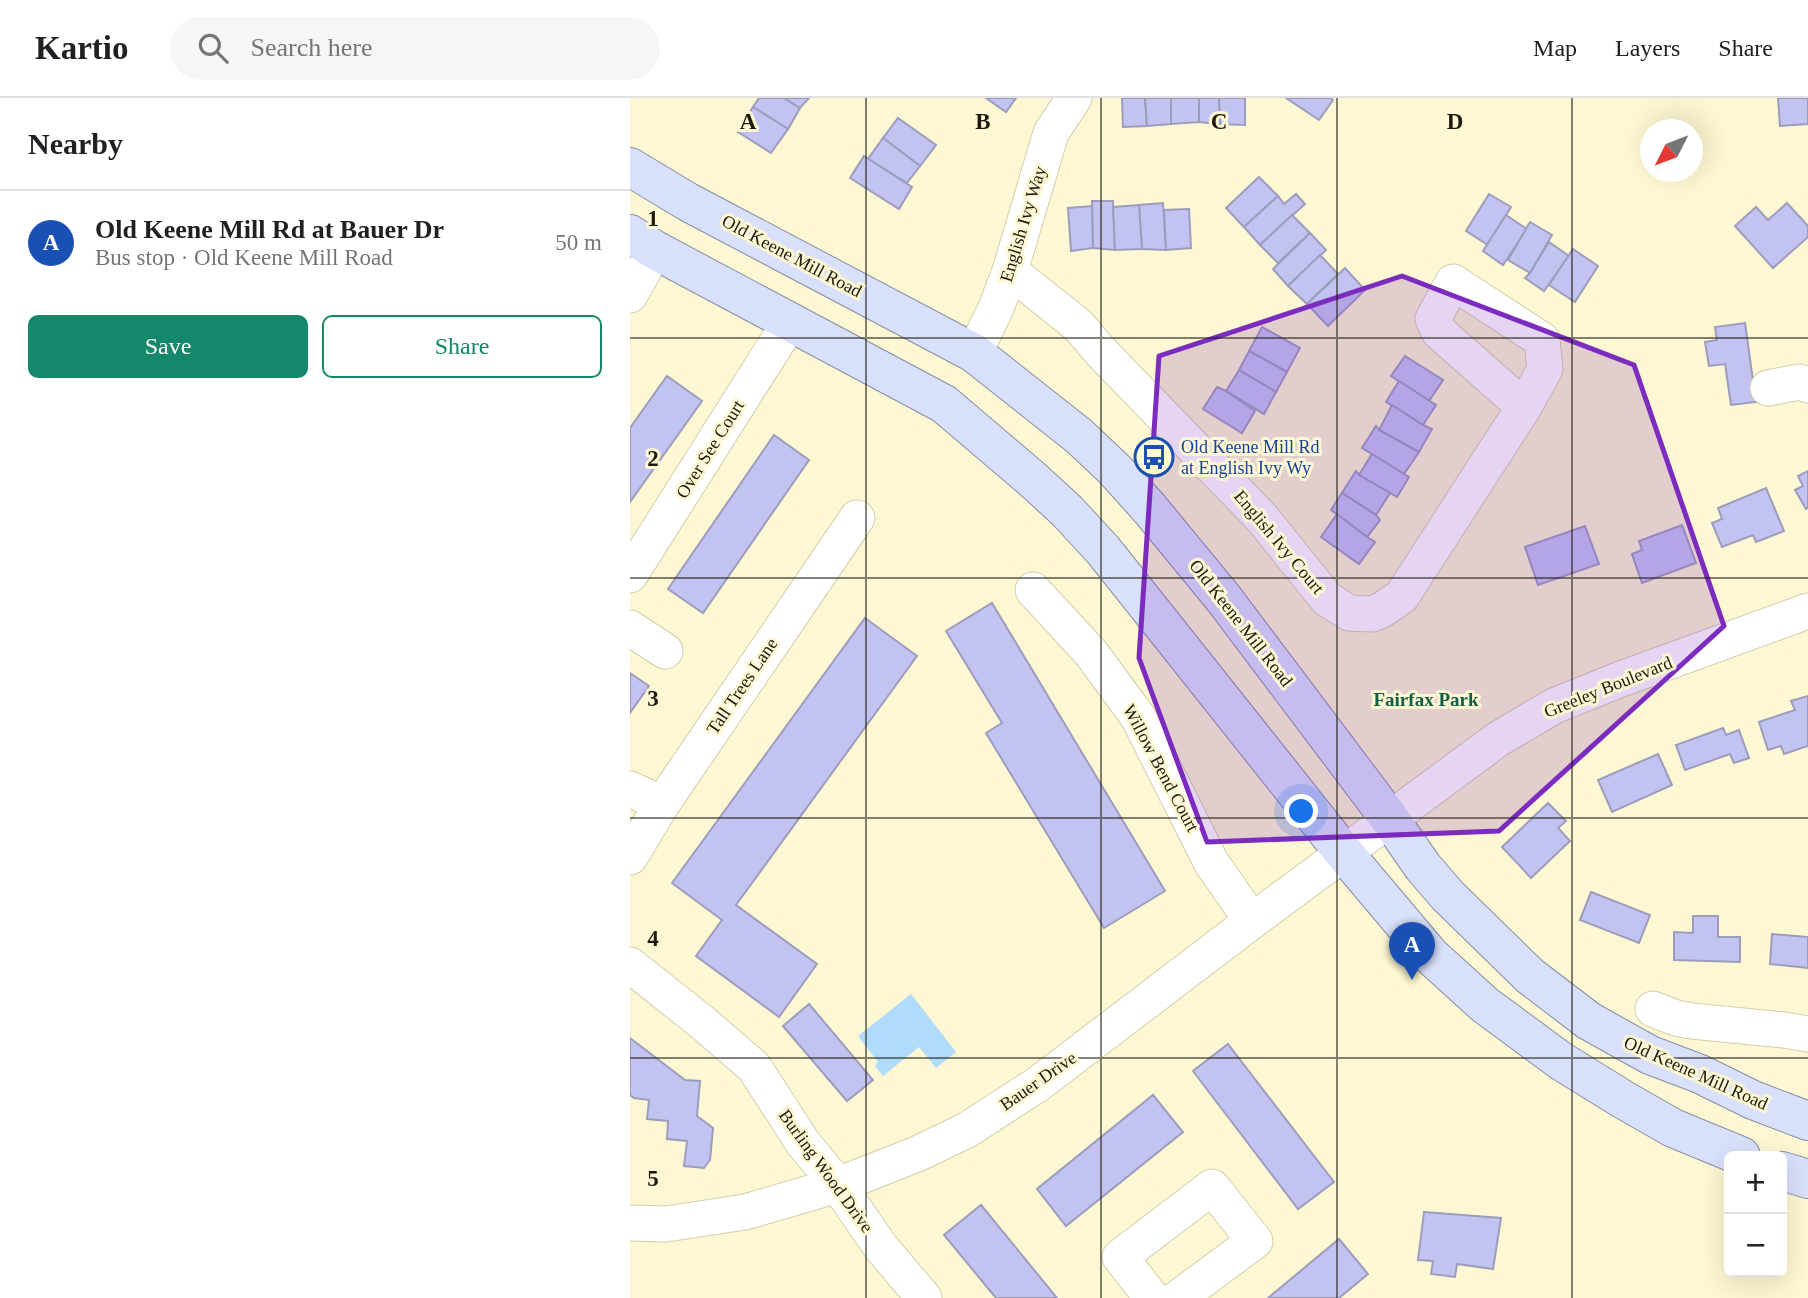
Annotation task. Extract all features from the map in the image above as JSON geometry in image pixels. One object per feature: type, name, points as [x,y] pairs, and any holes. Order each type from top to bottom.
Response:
[{"type":"main road","name":"Old Keene Mill Road","points":[[630,167],[688,202],[974,353],[1079,436],[1150,509],[1224,599],[1423,867],[1530,976],[1589,1021],[1650,1055],[1808,1121]]},
{"type":"main road","points":[[643,242],[944,404],[1067,511],[1103,550],[1344,853],[1430,955],[1485,1005],[1561,1061],[1674,1128],[1729,1151]]},
{"type":"main road","points":[[1787,1173],[1808,1179]]},
{"type":"street","name":"English Ivy Way","points":[[974,353],[1010,271],[1051,133],[1074,98]]},
{"type":"street","points":[[630,295],[643,242]]},
{"type":"street","name":"English Ivy Court","points":[[1010,271],[1078,325],[1262,518],[1327,599],[1349,613],[1372,614],[1402,596],[1524,407]]},
{"type":"street","name":"Over See Court","points":[[630,575],[790,322]]},
{"type":"street","points":[[1768,388],[1798,382],[1808,385]]},
{"type":"street","name":"Tall Trees Lane","points":[[630,857],[857,517]]},
{"type":"street","name":"Willow Bend Court","points":[[1033,590],[1091,653],[1138,717],[1211,862],[1252,921]]},
{"type":"street","name":"Greeley Boulevard","points":[[1389,818],[1499,739],[1554,706],[1808,611]]},
{"type":"street","points":[[630,628],[665,650]]},
{"type":"street","points":[[630,789],[663,804]]},
{"type":"street","name":"Bauer Drive","points":[[630,1223],[666,1224],[745,1212],[838,1185],[917,1154],[977,1124],[1038,1084],[1389,818]]},
{"type":"street","name":"Burling Wood Drive","points":[[630,965],[754,1067],[803,1143],[838,1185],[880,1246],[924,1298]]},
{"type":"street","points":[[1653,1009],[1675,1018],[1692,1021],[1808,1034]]},
{"type":"street","points":[[1152,1298],[1120,1257],[1212,1187],[1255,1241],[1178,1298]]},
{"type":"highlighted area","points":[[1402,276],[1634,365],[1724,626],[1499,831],[1207,842],[1139,658],[1159,356]]},
{"type":"water","points":[[911,994],[956,1052],[936,1068],[919,1047],[883,1076],[875,1066],[878,1062],[858,1036]]},
{"type":"building","points":[[759,98],[784,98],[800,108],[788,129],[753,107]]},
{"type":"building","points":[[784,98],[809,98],[800,108]]},
{"type":"building","points":[[986,98],[1016,98],[1006,112]]},
{"type":"building","points":[[1122,98],[1145,98],[1147,126],[1123,127]]},
{"type":"building","points":[[1145,98],[1171,98],[1171,124],[1147,126]]},
{"type":"building","points":[[1171,98],[1199,98],[1199,122],[1171,124]]},
{"type":"building","points":[[1199,98],[1219,98],[1220,124],[1199,122]]},
{"type":"building","points":[[1219,98],[1245,98],[1245,125],[1220,124]]},
{"type":"building","points":[[1286,98],[1330,98],[1333,100],[1319,120]]},
{"type":"building","points":[[1778,98],[1808,98],[1808,124],[1780,126]]},
{"type":"building","points":[[753,107],[788,129],[771,153],[738,132]]},
{"type":"building","points":[[898,118],[936,145],[920,166],[883,138]]},
{"type":"building","points":[[883,138],[920,166],[907,183],[868,159]]},
{"type":"building","points":[[864,156],[912,187],[899,209],[850,178]]},
{"type":"building","points":[[1259,177],[1278,196],[1244,227],[1226,208]]},
{"type":"building","points":[[1296,194],[1305,204],[1260,245],[1244,227],[1278,196],[1284,204]]},
{"type":"building","points":[[1489,194],[1511,207],[1488,245],[1466,231]]},
{"type":"building","points":[[1092,201],[1113,201],[1115,250],[1093,248]]},
{"type":"building","points":[[1163,203],[1166,250],[1142,249],[1139,205]]},
{"type":"building","points":[[1787,203],[1808,226],[1808,237],[1773,268],[1735,226],[1756,207],[1768,220]]},
{"type":"building","points":[[1139,205],[1142,249],[1115,250],[1113,207]]},
{"type":"building","points":[[1092,206],[1093,248],[1071,251],[1068,208]]},
{"type":"building","points":[[1189,209],[1191,248],[1166,250],[1164,210]]},
{"type":"building","points":[[1292,215],[1310,233],[1278,263],[1260,245]]},
{"type":"building","points":[[1506,215],[1527,229],[1503,265],[1483,251]]},
{"type":"building","points":[[1530,222],[1552,235],[1530,273],[1508,260]]},
{"type":"building","points":[[1310,233],[1326,250],[1288,286],[1273,269]]},
{"type":"building","points":[[1549,242],[1569,256],[1544,291],[1525,278]]},
{"type":"building","points":[[1573,249],[1598,266],[1575,302],[1549,285]]},
{"type":"building","points":[[1320,255],[1338,274],[1307,304],[1288,286]]},
{"type":"building","points":[[1345,268],[1365,290],[1328,326],[1307,304]]},
{"type":"building","points":[[1745,323],[1756,402],[1731,405],[1725,364],[1709,366],[1705,342],[1717,340],[1715,327]]},
{"type":"building","points":[[1262,327],[1300,348],[1287,372],[1249,351]]},
{"type":"building","points":[[1249,351],[1287,372],[1276,392],[1239,370]]},
{"type":"building","points":[[1405,356],[1443,380],[1429,401],[1391,376]]},
{"type":"building","points":[[1239,370],[1276,392],[1264,414],[1226,391]]},
{"type":"building","points":[[667,376],[702,401],[630,502],[630,428]]},
{"type":"building","points":[[1399,381],[1436,405],[1423,425],[1386,402]]},
{"type":"building","points":[[1217,387],[1255,411],[1242,433],[1203,409]]},
{"type":"building","points":[[1392,405],[1432,429],[1419,452],[1379,430]]},
{"type":"building","points":[[1376,426],[1419,452],[1404,474],[1362,448]]},
{"type":"building","points":[[774,435],[809,460],[703,613],[668,589]]},
{"type":"building","points":[[1372,454],[1409,477],[1397,497],[1359,475]]},
{"type":"building","points":[[1356,471],[1390,493],[1376,515],[1342,493]]},
{"type":"building","points":[[1808,471],[1806,509],[1795,490],[1803,486],[1798,476]]},
{"type":"building","points":[[1766,488],[1784,531],[1756,542],[1753,535],[1722,547],[1712,523],[1722,519],[1718,508]]},
{"type":"building","points":[[1342,493],[1380,520],[1367,537],[1331,510]]},
{"type":"building","points":[[1337,514],[1375,542],[1359,564],[1321,537]]},
{"type":"building","points":[[1682,525],[1696,563],[1642,583],[1632,554],[1642,550],[1639,541]]},
{"type":"building","points":[[1585,526],[1599,564],[1538,585],[1525,547]]},
{"type":"building","points":[[992,603],[1165,891],[1104,928],[986,733],[1002,723],[946,631]]},
{"type":"building","points":[[865,618],[917,656],[736,905],[817,964],[779,1017],[696,956],[722,920],[672,883]]},
{"type":"building","points":[[630,673],[649,686],[630,713]]},
{"type":"building","points":[[1808,696],[1808,746],[1784,754],[1781,746],[1768,750],[1759,722],[1795,710],[1791,701]]},
{"type":"building","points":[[1723,728],[1726,735],[1739,730],[1749,758],[1734,763],[1730,754],[1685,770],[1676,745]]},
{"type":"building","points":[[1658,754],[1672,785],[1612,812],[1598,780]]},
{"type":"building","points":[[1548,803],[1566,821],[1558,828],[1570,841],[1531,878],[1502,847]]},
{"type":"building","points":[[1591,892],[1650,915],[1639,943],[1580,920]]},
{"type":"building","points":[[1693,916],[1718,916],[1718,937],[1740,937],[1740,962],[1674,960],[1674,932],[1693,933]]},
{"type":"building","points":[[1772,934],[1808,937],[1808,968],[1770,964]]},
{"type":"building","points":[[809,1004],[873,1080],[847,1101],[783,1026]]},
{"type":"building","points":[[630,1038],[685,1080],[700,1081],[697,1116],[713,1128],[710,1160],[704,1168],[684,1166],[687,1141],[667,1139],[668,1121],[647,1119],[649,1100],[630,1095]]},
{"type":"building","points":[[1228,1044],[1334,1182],[1298,1209],[1193,1071]]},
{"type":"building","points":[[1153,1095],[1183,1132],[1066,1226],[1037,1189]]},
{"type":"building","points":[[981,1205],[1057,1298],[996,1298],[944,1235]]},
{"type":"building","points":[[1424,1212],[1501,1218],[1493,1269],[1457,1264],[1455,1277],[1431,1274],[1433,1261],[1418,1260]]},
{"type":"building","points":[[1339,1239],[1368,1274],[1339,1298],[1268,1298]]},
{"type":"place","name":"Old Keene Mill Rd at English Ivy Wy","points":[[1154,457]]},
{"type":"place","name":"Old Keene Mill Rd at Bauer Dr","points":[[1412,980]]},
{"type":"district","name":"Fairfax Park","points":[[1426,699]]}]
